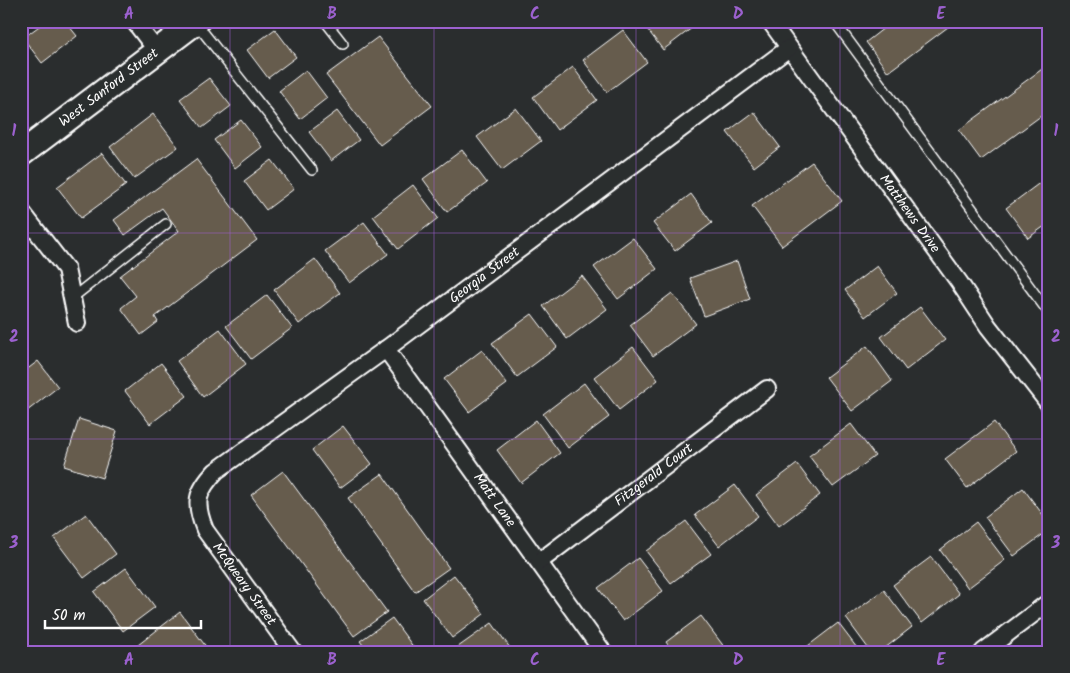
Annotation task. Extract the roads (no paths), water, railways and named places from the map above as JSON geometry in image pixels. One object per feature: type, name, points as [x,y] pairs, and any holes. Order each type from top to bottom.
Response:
[{"type":"street","points":[[134,21],[157,51]]},
{"type":"street","name":"Matthews Drive","points":[[770,21],[960,282],[988,326],[1049,404]]},
{"type":"street","name":"West Sanford Street","points":[[21,154],[196,22]]},
{"type":"street","name":"Georgia Street","points":[[198,513],[197,503],[204,484],[216,471],[386,349],[789,48]]},
{"type":"street","points":[[21,210],[66,269],[77,323]]},
{"type":"street","name":"Matt Lane","points":[[386,349],[603,652]]},
{"type":"street","name":"Fitzgerald Court","points":[[539,562],[767,389]]},
{"type":"street","name":"McQueary Street","points":[[198,513],[205,530],[293,652]]},
{"type":"street","points":[[983,652],[1049,602]]},
{"type":"lane","points":[[325,21],[343,44]]},
{"type":"lane","points":[[834,21],[1049,313]]},
{"type":"lane","points":[[196,22],[312,170]]},
{"type":"lane","points":[[72,298],[166,224]]}]
